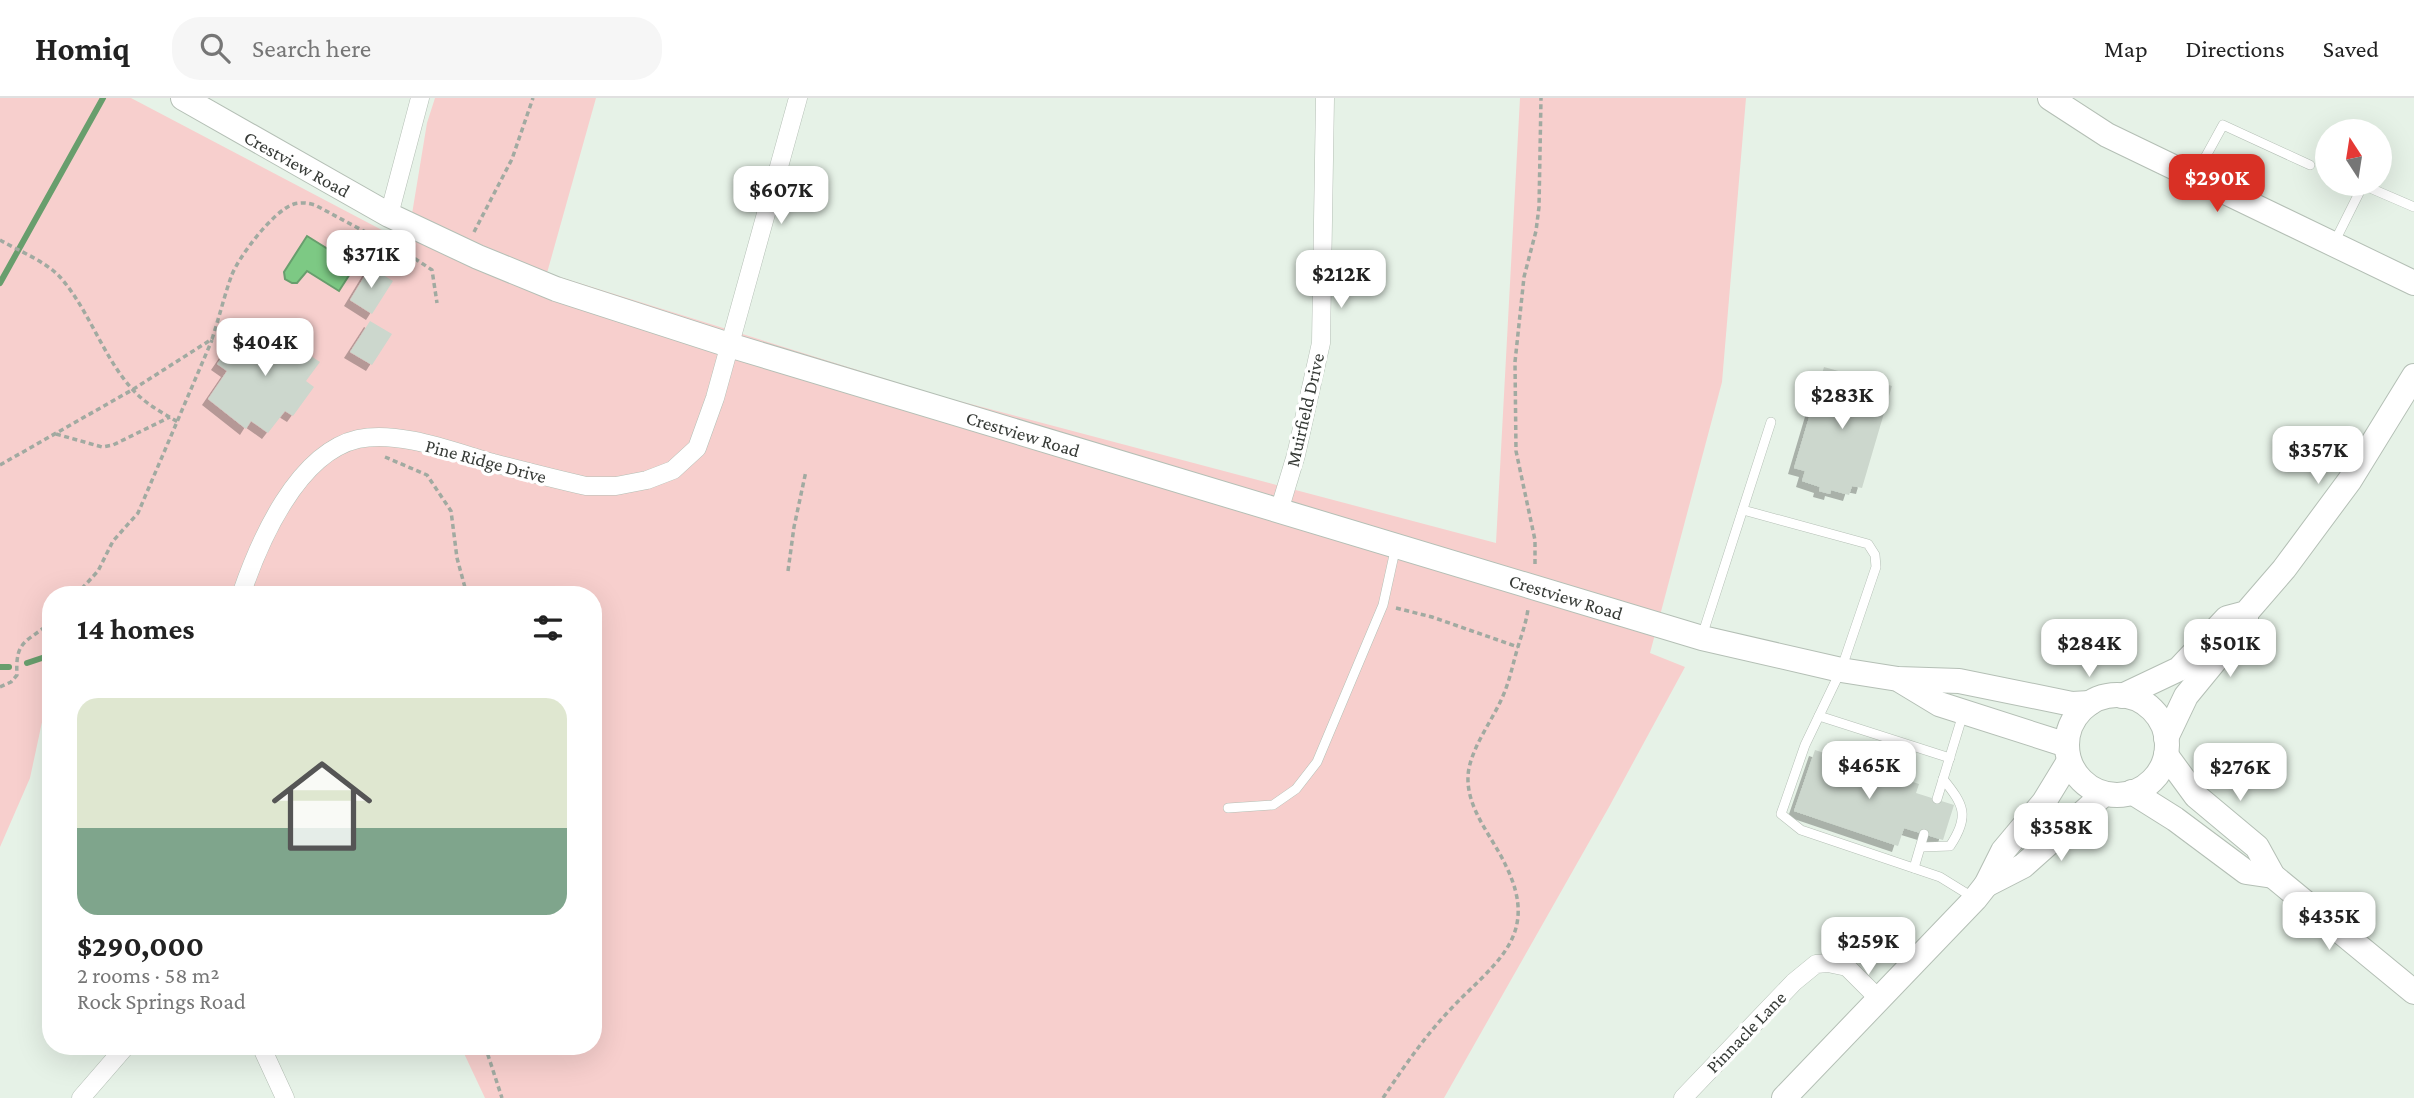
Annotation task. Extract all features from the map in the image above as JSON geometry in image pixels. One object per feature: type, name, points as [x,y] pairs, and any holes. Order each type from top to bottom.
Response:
[{"type":"street","name":"Crestview Road","points":[[183,98],[389,215],[459,248],[556,289],[729,345],[1702,638],[1842,670],[1898,679],[1959,681],[2072,704],[2090,703]]},
{"type":"street","points":[[389,215],[420,98]]},
{"type":"street","name":"Pine Ridge Drive","points":[[244,586],[276,513],[321,458],[339,446],[358,439],[397,438],[586,486],[616,486],[646,480],[673,470],[697,449],[715,398],[798,98]]},
{"type":"street","name":"Muirfield Drive","points":[[1279,511],[1296,455],[1321,343],[1325,98]]},
{"type":"street","points":[[2050,98],[2107,135],[2414,283]]},
{"type":"street","points":[[2122,696],[2179,669],[2227,618],[2246,613],[2284,569],[2350,480],[2414,376]]},
{"type":"street","points":[[2068,753],[2077,776],[2089,787],[2104,794],[2120,795],[2150,783],[2161,770],[2166,746],[2186,696],[2218,657],[2246,630],[2246,613]]},
{"type":"street","name":"Crestview Road","points":[[1898,679],[1939,704],[2068,753]]},
{"type":"street","points":[[1981,892],[2003,851],[2044,802],[2068,753],[2070,729],[2078,714],[2090,703],[2105,697],[2122,696],[2138,700],[2152,709],[2162,723],[2166,746],[2196,796],[2257,847],[2273,876],[2414,992]]},
{"type":"street","points":[[2132,792],[2246,872],[2273,876]]},
{"type":"street","points":[[1784,1098],[1981,892],[2023,866],[2104,794]]},
{"type":"street","name":"Pinnacle Lane","points":[[1683,1098],[1794,982],[1816,964],[1828,963],[1847,967],[1879,999]]},
{"type":"street","points":[[81,1098],[118,1055]]},
{"type":"street","points":[[265,1055],[285,1098]]},
{"type":"lane","points":[[2194,177],[2223,125],[2310,165]]},
{"type":"lane","points":[[2333,245],[2362,185],[2414,207]]},
{"type":"lane","points":[[1702,638],[1772,422]]},
{"type":"lane","points":[[1743,510],[1868,544],[1875,555],[1876,567],[1842,670],[1805,745],[1781,814],[1801,830],[1981,892]]},
{"type":"lane","points":[[1228,808],[1273,805],[1296,789],[1317,762],[1383,605],[1396,546]]},
{"type":"lane","points":[[1937,799],[1964,712]]},
{"type":"lane","points":[[1819,716],[1950,758]]},
{"type":"lane","points":[[1921,846],[1950,846],[1962,820],[1961,801],[1943,779]]},
{"type":"lane","points":[[1914,868],[1924,834]]},
{"type":"path","points":[[437,303],[432,270],[438,261],[470,242],[512,159],[533,98]]},
{"type":"path","points":[[1384,1098],[1409,1060],[1447,1013],[1495,966],[1510,946],[1519,909],[1518,895],[1502,856],[1483,826],[1471,798],[1469,768],[1506,691],[1525,628],[1535,549],[1516,451],[1515,362],[1524,277],[1539,207],[1541,98]]},
{"type":"path","points":[[84,586],[98,571],[113,541],[138,513],[212,339],[232,274],[281,210],[304,202],[315,205],[432,270]]},
{"type":"path","points":[[0,240],[58,275],[132,390],[147,403],[178,422]]},
{"type":"path","points":[[0,466],[132,390],[212,339]]},
{"type":"path","points":[[56,434],[102,447],[113,445],[170,417]]},
{"type":"path","points":[[376,437],[381,455],[427,475],[451,510],[457,558],[465,586]]},
{"type":"path","points":[[788,571],[806,471]]},
{"type":"path","points":[[1383,605],[1433,617],[1518,647]]},
{"type":"path","points":[[0,687],[18,675],[16,656],[23,643],[42,629]]},
{"type":"path","points":[[488,1055],[502,1098]]},
{"type":"shaded area","points":[[0,98],[131,98],[399,239],[412,214],[427,123],[435,98],[596,98],[547,273],[944,397],[1496,543],[1520,98],[1746,98],[1722,382],[1650,653],[1685,667],[1444,1098],[485,1098],[465,1055],[602,1055],[602,586],[42,586],[42,722],[30,778],[0,847]]},
{"type":"shaded area","points":[[307,236],[355,266],[339,291],[307,271],[297,283],[285,279],[284,272]]},
{"type":"building","points":[[370,267],[393,281],[372,314],[350,300]]},
{"type":"building","points":[[274,319],[313,347],[308,354],[320,362],[306,381],[314,387],[293,416],[285,411],[268,433],[251,421],[246,429],[208,399],[227,371],[217,364],[232,342],[249,354]]},
{"type":"building","points":[[370,321],[392,334],[372,365],[350,352]]},
{"type":"building","points":[[1824,367],[1892,386],[1862,488],[1852,486],[1849,495],[1831,490],[1830,494],[1819,491],[1820,487],[1802,481],[1805,471],[1794,468]]},
{"type":"building","points":[[1815,750],[1919,784],[1916,793],[1954,805],[1943,840],[1904,828],[1898,846],[1794,811]]},
{"type":"waterway","points":[[0,283],[103,98]]},
{"type":"waterway","points":[[27,663],[42,658]]},
{"type":"waterway","points":[[0,667],[9,667]]}]
